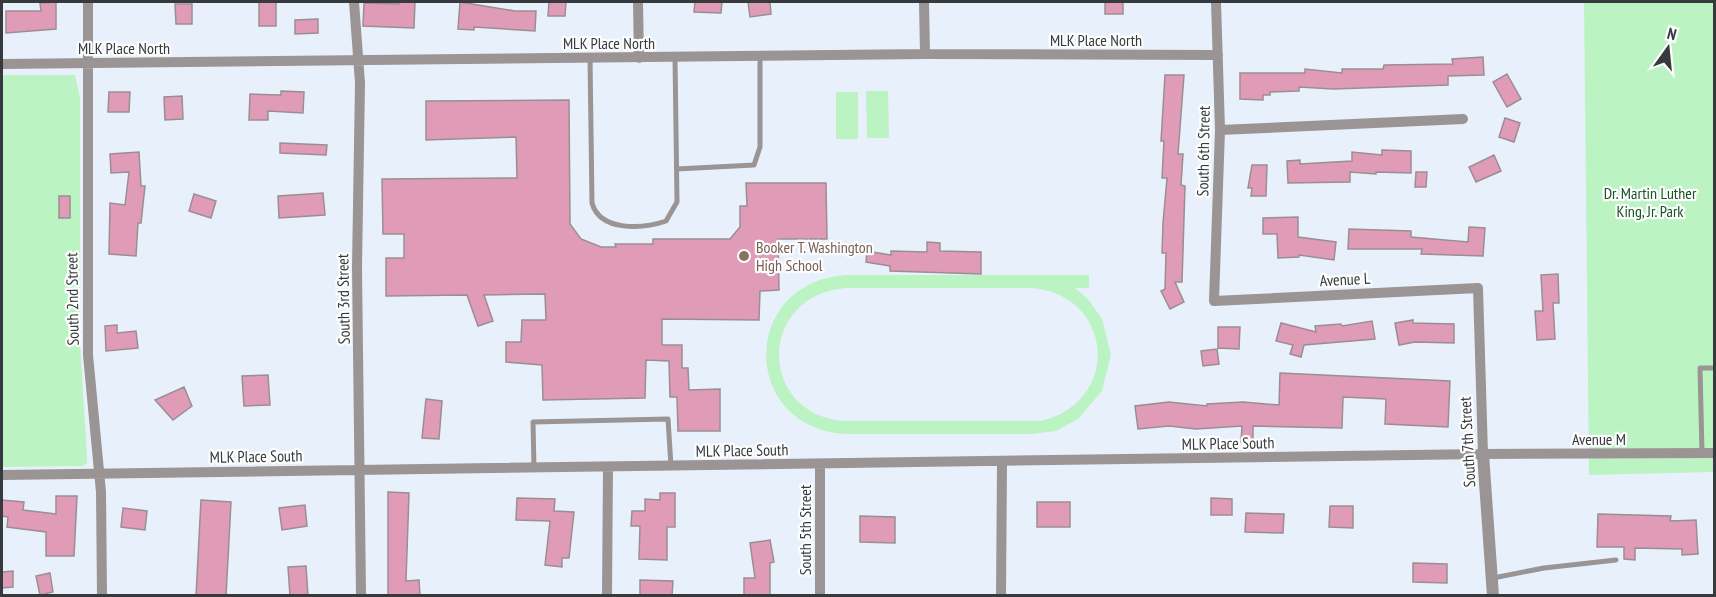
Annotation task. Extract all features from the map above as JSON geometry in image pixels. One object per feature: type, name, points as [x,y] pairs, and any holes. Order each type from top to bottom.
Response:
[{"type":"street","name":"South 2nd Street","points":[[88,2],[86,162],[88,355],[98,473],[102,596]]},
{"type":"street","name":"South 3rd Street","points":[[354,2],[360,83],[357,267],[361,596]]},
{"type":"street","points":[[638,2],[639,58]]},
{"type":"street","points":[[924,2],[925,54]]},
{"type":"street","name":"South 6th Street","points":[[1214,301],[1220,130],[1216,2]]},
{"type":"street","name":"MLK Place North","points":[[2,64],[925,54],[1218,55]]},
{"type":"street","points":[[1220,130],[1463,119]]},
{"type":"street","name":"Avenue L","points":[[1214,301],[1478,288]]},
{"type":"street","name":"South 7th Street","points":[[1478,288],[1483,454],[1492,596]]},
{"type":"street","name":"Avenue M","points":[[1483,454],[1714,453]]},
{"type":"street","name":"MLK Place South","points":[[2,474],[1483,454]]},
{"type":"street","points":[[1001,596],[1002,462]]},
{"type":"street","name":"South 5th Street","points":[[820,464],[820,596]]},
{"type":"street","points":[[607,596],[608,467]]},
{"type":"lane","points":[[590,58],[592,204],[598,217],[615,225],[657,224],[666,221],[677,202],[675,57]]},
{"type":"lane","points":[[677,170],[754,165],[760,147],[760,57]]},
{"type":"lane","points":[[1702,453],[1700,368],[1714,368]]},
{"type":"lane","points":[[534,468],[532,422],[668,419],[671,466]]},
{"type":"lane","points":[[1491,578],[1544,568],[1616,561]]},
{"type":"green space","name":"Dr. Martin Luther King, Jr. Park","points":[[1584,2],[1714,2],[1714,472],[1589,475]]},
{"type":"green space","points":[[2,75],[75,75],[80,98],[80,342],[87,458],[87,463],[83,466],[2,467]]},
{"type":"green space","points":[[866,91],[888,91],[889,138],[867,138]]},
{"type":"green space","points":[[836,92],[858,92],[858,139],[836,139]]},
{"type":"green space","points":[[845,275],[1089,275],[1089,288],[1075,288],[1088,299],[1102,319],[1111,355],[1102,391],[1078,419],[1056,431],[1031,434],[845,434],[811,425],[786,407],[771,383],[766,355],[771,327],[786,302],[811,284]],"holes":[[[846,288],[1031,288],[1059,295],[1079,309],[1092,328],[1098,350],[1095,372],[1085,393],[1067,410],[1041,421],[845,421],[816,414],[796,399],[783,378],[779,355],[783,332],[796,311],[817,295]]]},
{"type":"building","points":[[56,2],[56,29],[6,33],[6,11],[41,11],[40,3]]},
{"type":"building","points":[[259,2],[276,2],[276,26],[259,26]]},
{"type":"building","points":[[399,2],[415,2],[414,28],[363,26],[364,3],[399,4]]},
{"type":"building","points":[[460,2],[515,11],[536,11],[535,31],[474,27],[474,30],[458,29]]},
{"type":"building","points":[[549,2],[566,2],[565,16],[548,16]]},
{"type":"building","points":[[695,2],[722,2],[721,13],[694,12]]},
{"type":"building","points":[[748,2],[770,2],[771,14],[750,17]]},
{"type":"building","points":[[1105,2],[1123,2],[1123,14],[1105,14]]},
{"type":"building","points":[[175,4],[192,4],[192,24],[176,24]]},
{"type":"building","points":[[318,19],[318,33],[295,34],[295,20]]},
{"type":"building","points":[[1483,57],[1484,75],[1448,76],[1448,85],[1333,89],[1299,87],[1299,91],[1270,92],[1270,95],[1263,95],[1263,100],[1240,99],[1240,73],[1305,73],[1305,69],[1342,73],[1342,69],[1383,69],[1384,65],[1453,64],[1452,59]]},
{"type":"building","points":[[1507,74],[1521,99],[1507,107],[1493,82]]},
{"type":"building","points":[[1165,75],[1184,75],[1178,154],[1183,154],[1181,185],[1185,186],[1182,282],[1175,282],[1184,302],[1170,309],[1161,291],[1165,289],[1166,253],[1162,253],[1167,178],[1162,178],[1164,141],[1161,141]]},
{"type":"building","points":[[281,91],[304,92],[303,113],[268,111],[268,120],[249,120],[250,94],[281,95]]},
{"type":"building","points":[[109,92],[130,92],[129,112],[108,112]]},
{"type":"building","points":[[182,96],[183,119],[165,120],[164,97]]},
{"type":"building","points":[[569,100],[570,224],[581,239],[601,247],[616,247],[615,244],[653,244],[653,239],[730,239],[740,227],[740,206],[747,206],[746,183],[826,183],[827,239],[778,239],[779,290],[760,291],[759,320],[662,319],[662,345],[682,345],[682,368],[688,368],[689,390],[720,389],[720,431],[678,431],[677,397],[670,397],[669,361],[646,360],[645,398],[543,400],[542,365],[506,362],[506,342],[521,342],[522,320],[546,320],[545,294],[484,295],[493,321],[478,326],[467,295],[386,296],[386,258],[404,258],[404,234],[383,234],[382,179],[517,178],[516,137],[426,140],[426,101]]},
{"type":"building","points":[[1505,118],[1520,123],[1514,142],[1499,137]]},
{"type":"building","points":[[280,143],[327,145],[326,155],[280,153]]},
{"type":"building","points":[[1382,150],[1411,151],[1411,173],[1350,172],[1350,182],[1288,183],[1287,161],[1300,160],[1300,164],[1352,161],[1352,152],[1382,155]]},
{"type":"building","points":[[139,152],[141,186],[145,186],[141,223],[138,223],[136,256],[109,254],[110,203],[125,205],[129,172],[111,173],[110,154]]},
{"type":"building","points":[[1494,155],[1501,171],[1476,182],[1469,167]]},
{"type":"building","points":[[1252,165],[1267,165],[1266,196],[1251,196],[1252,188],[1248,188]]},
{"type":"building","points":[[1416,172],[1427,172],[1426,187],[1415,187]]},
{"type":"building","points":[[323,193],[325,215],[279,218],[278,196]]},
{"type":"building","points":[[194,194],[216,201],[211,218],[189,211]]},
{"type":"building","points":[[59,196],[70,196],[70,218],[59,218]]},
{"type":"building","points":[[1298,217],[1298,237],[1336,242],[1334,260],[1299,255],[1299,257],[1278,258],[1277,234],[1263,234],[1263,218]]},
{"type":"building","points":[[1469,227],[1485,228],[1483,256],[1421,254],[1422,249],[1348,249],[1349,229],[1411,231],[1411,237],[1468,242]]},
{"type":"building","points":[[927,242],[940,243],[940,251],[981,252],[981,274],[890,271],[890,266],[866,262],[867,251],[891,255],[891,251],[927,252]]},
{"type":"building","points":[[1558,274],[1559,303],[1553,303],[1555,339],[1537,340],[1535,311],[1543,311],[1541,275]]},
{"type":"building","points":[[1413,320],[1413,323],[1454,324],[1454,343],[1415,342],[1399,345],[1395,323]]},
{"type":"building","points":[[1372,321],[1375,339],[1304,345],[1301,357],[1290,354],[1293,345],[1276,341],[1281,323],[1316,332],[1315,326],[1341,324],[1342,326]]},
{"type":"building","points":[[117,325],[117,333],[136,331],[138,348],[106,351],[105,326]]},
{"type":"building","points":[[1218,327],[1240,327],[1239,349],[1218,348]]},
{"type":"building","points":[[1217,349],[1219,364],[1203,366],[1201,351]]},
{"type":"building","points":[[1280,373],[1450,381],[1448,427],[1385,424],[1386,399],[1343,397],[1342,428],[1253,426],[1253,442],[1241,442],[1242,426],[1196,429],[1169,426],[1138,429],[1135,406],[1169,402],[1207,406],[1207,404],[1243,402],[1279,405]]},
{"type":"building","points":[[268,375],[270,405],[244,406],[242,376]]},
{"type":"building","points":[[184,387],[192,406],[173,420],[155,400]]},
{"type":"building","points":[[426,399],[442,401],[439,439],[422,438]]},
{"type":"building","points":[[388,492],[409,493],[406,581],[419,580],[420,596],[388,596]]},
{"type":"building","points":[[660,493],[675,493],[675,527],[667,527],[667,560],[639,559],[640,526],[631,526],[632,511],[645,511],[645,499],[660,500]]},
{"type":"building","points":[[56,496],[77,496],[74,556],[46,556],[46,532],[7,527],[8,517],[2,516],[2,500],[24,502],[23,510],[56,514]]},
{"type":"building","points":[[517,498],[555,499],[554,511],[574,512],[569,558],[562,558],[562,567],[545,565],[550,521],[516,520]]},
{"type":"building","points":[[1211,498],[1232,499],[1232,515],[1211,515]]},
{"type":"building","points":[[201,500],[231,502],[226,596],[196,596]]},
{"type":"building","points":[[1037,502],[1070,502],[1070,527],[1037,527]]},
{"type":"building","points":[[305,505],[307,526],[282,530],[279,508]]},
{"type":"building","points":[[1330,506],[1353,506],[1353,528],[1329,527]]},
{"type":"building","points":[[123,508],[147,511],[145,530],[121,527]]},
{"type":"building","points":[[1246,513],[1284,514],[1283,533],[1245,532]]},
{"type":"building","points":[[1598,514],[1671,516],[1670,521],[1696,520],[1698,554],[1682,555],[1682,549],[1635,548],[1635,560],[1624,559],[1624,547],[1597,547]]},
{"type":"building","points":[[860,516],[895,517],[895,543],[860,542]]},
{"type":"building","points":[[770,540],[774,562],[770,563],[770,596],[744,596],[744,578],[755,578],[750,543]]},
{"type":"building","points":[[1413,563],[1447,564],[1447,583],[1413,582]]},
{"type":"building","points":[[306,566],[308,596],[290,596],[288,567]]},
{"type":"building","points":[[13,571],[13,587],[2,588],[2,572]]},
{"type":"building","points":[[50,573],[53,592],[40,595],[36,576]]},
{"type":"building","points":[[640,580],[673,581],[672,596],[640,595]]},
{"type":"place","name":"Booker T. Washington High School","points":[[744,256]]}]
